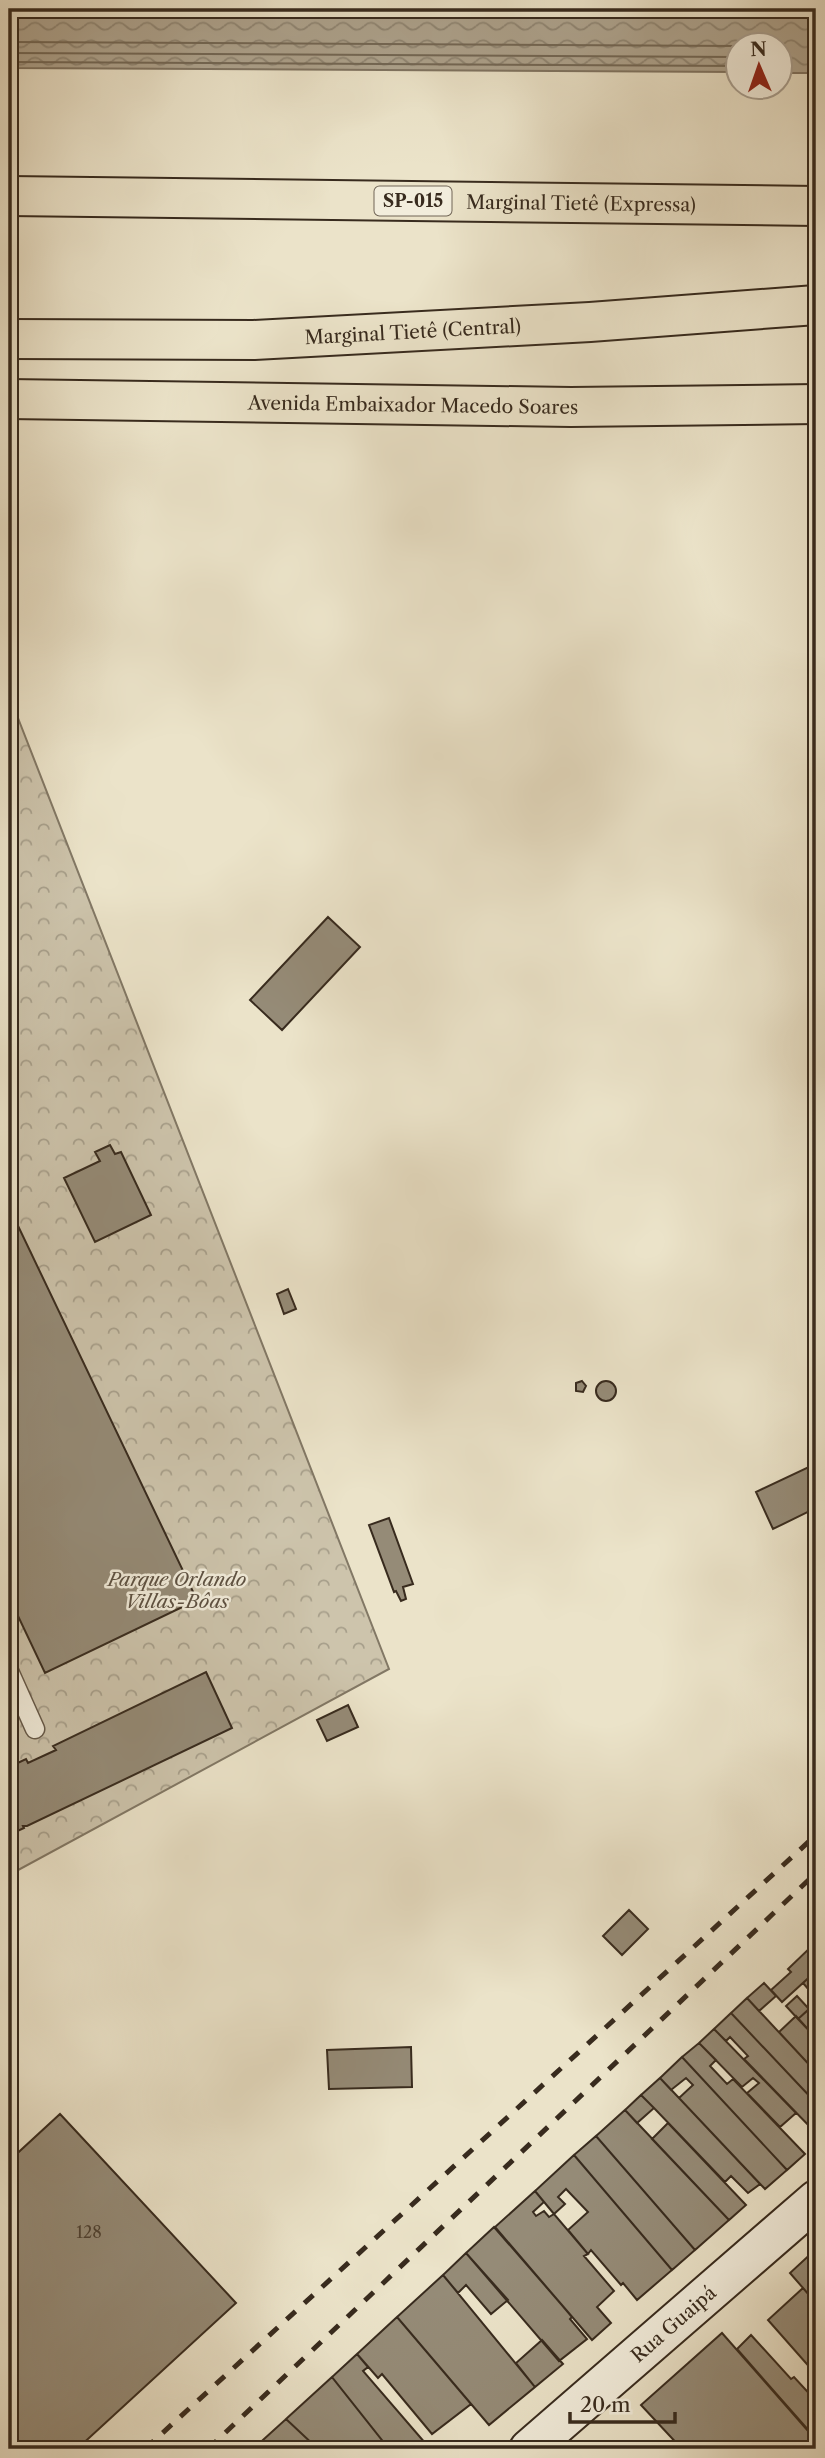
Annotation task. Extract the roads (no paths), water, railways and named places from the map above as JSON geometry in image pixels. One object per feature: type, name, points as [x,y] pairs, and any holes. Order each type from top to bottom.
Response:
[{"type":"highway","name":"Marginal Tietê (Expressa)","points":[[9,196],[816,206]]},
{"type":"highway","name":"Marginal Tietê (Central)","points":[[9,339],[254,340],[590,322],[816,305]]},
{"type":"highway","name":"Avenida Embaixador Macedo Soares","points":[[9,399],[571,407],[816,404]]},
{"type":"main road","name":"Rua Guaipá","points":[[529,2449],[816,2200]]},
{"type":"lane","points":[[9,1671],[35,1729]]},
{"type":"water","points":[[9,9],[816,9],[816,73],[794,73],[794,32],[724,32],[724,72],[9,68]]},
{"type":"railway","points":[[145,2449],[816,1835]]},
{"type":"railway","points":[[208,2449],[816,1873]]},
{"type":"park label","name":"Parque Orlando Villas-Bôas","points":[[177,1590]]}]
